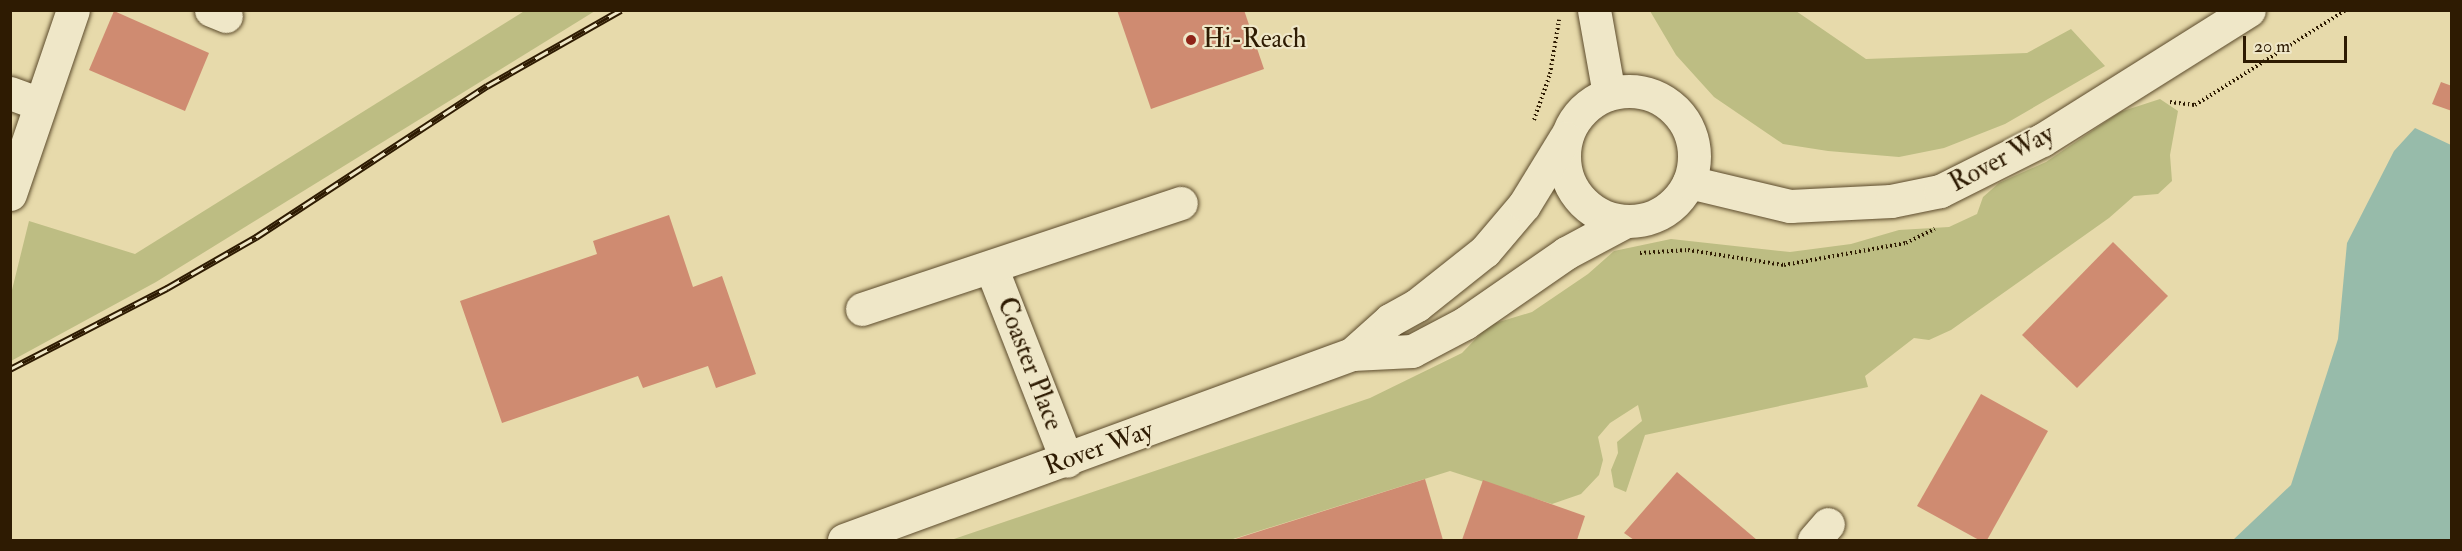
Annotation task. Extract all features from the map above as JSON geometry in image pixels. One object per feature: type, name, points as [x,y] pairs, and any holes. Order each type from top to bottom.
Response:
[{"type":"street","points":[[10,194],[25,98],[73,10]]},
{"type":"street","points":[[1594,10],[1608,94]]},
{"type":"street","name":"Rover Way","points":[[1689,182],[1790,206],[1891,201],[1940,191],[2043,140],[2249,10]]},
{"type":"street","points":[[1640,92],[1669,105],[1684,121],[1692,140],[1694,162],[1689,182],[1678,200],[1663,212],[1644,220],[1624,222],[1587,207],[1573,192],[1565,174],[1567,134],[1576,116],[1608,94],[1640,92]]},
{"type":"street","name":"Rover Way","points":[[1352,354],[1390,320],[1417,304],[1485,251],[1524,205],[1567,134]]},
{"type":"street","name":"Coaster Place","points":[[862,309],[1181,203]]},
{"type":"street","name":"Rover Way","points":[[844,540],[1067,461],[1352,354],[1412,351],[1465,323],[1566,253],[1624,222]]},
{"type":"street","name":"Coaster Place","points":[[991,267],[1067,461]]},
{"type":"path","points":[[1532,126],[1550,74],[1561,14]]},
{"type":"green space","points":[[526,10],[595,11],[156,282],[11,361],[11,294],[29,221],[135,254]]},
{"type":"green space","points":[[1650,11],[1796,11],[1866,59],[2027,53],[2071,29],[2105,66],[2005,124],[1944,148],[1899,157],[1828,151],[1783,144],[1714,97],[1676,55]]},
{"type":"green space","points":[[2160,99],[2178,111],[2170,155],[2172,181],[2158,194],[2134,196],[2109,218],[1951,330],[1929,340],[1914,338],[1865,376],[1868,387],[1645,435],[1626,492],[1614,487],[1611,470],[1618,453],[1617,442],[1642,421],[1638,405],[1610,423],[1598,437],[1603,460],[1599,475],[1581,494],[1552,504],[1450,471],[1230,540],[951,540],[1370,398],[1462,353],[1489,325],[1532,312],[1588,274],[1614,251],[1671,239],[1790,252],[1851,244],[1899,230],[1949,227],[1977,214],[1983,197],[1999,183],[2046,162],[2120,112]]},
{"type":"shaded area","points":[[2415,128],[2451,145],[2451,540],[2233,540],[2291,485],[2338,339],[2347,243],[2394,151]]},
{"type":"building","name":"Hi-Reach","points":[[1117,10],[1244,10],[1264,69],[1151,109]]},
{"type":"building","points":[[114,11],[209,53],[185,111],[89,70]]},
{"type":"building","points":[[2441,82],[2452,86],[2452,111],[2432,104]]},
{"type":"building","points":[[669,215],[693,287],[722,276],[756,374],[716,388],[708,366],[643,388],[638,376],[502,423],[460,301],[597,254],[593,241]]},
{"type":"building","points":[[2113,242],[2168,296],[2077,388],[2022,335]]},
{"type":"building","points":[[1981,394],[2048,431],[1987,540],[1979,540],[1917,506]]},
{"type":"building","points":[[1677,472],[1757,540],[1634,540],[1624,533]]},
{"type":"building","points":[[1425,479],[1443,540],[1232,540]]},
{"type":"building","points":[[1483,480],[1585,516],[1577,540],[1462,540]]},
{"type":"railway","points":[[10,369],[167,288],[256,237],[487,86],[621,10]]},
{"type":"place","name":"Hi-Reach","points":[[1191,40]]}]
